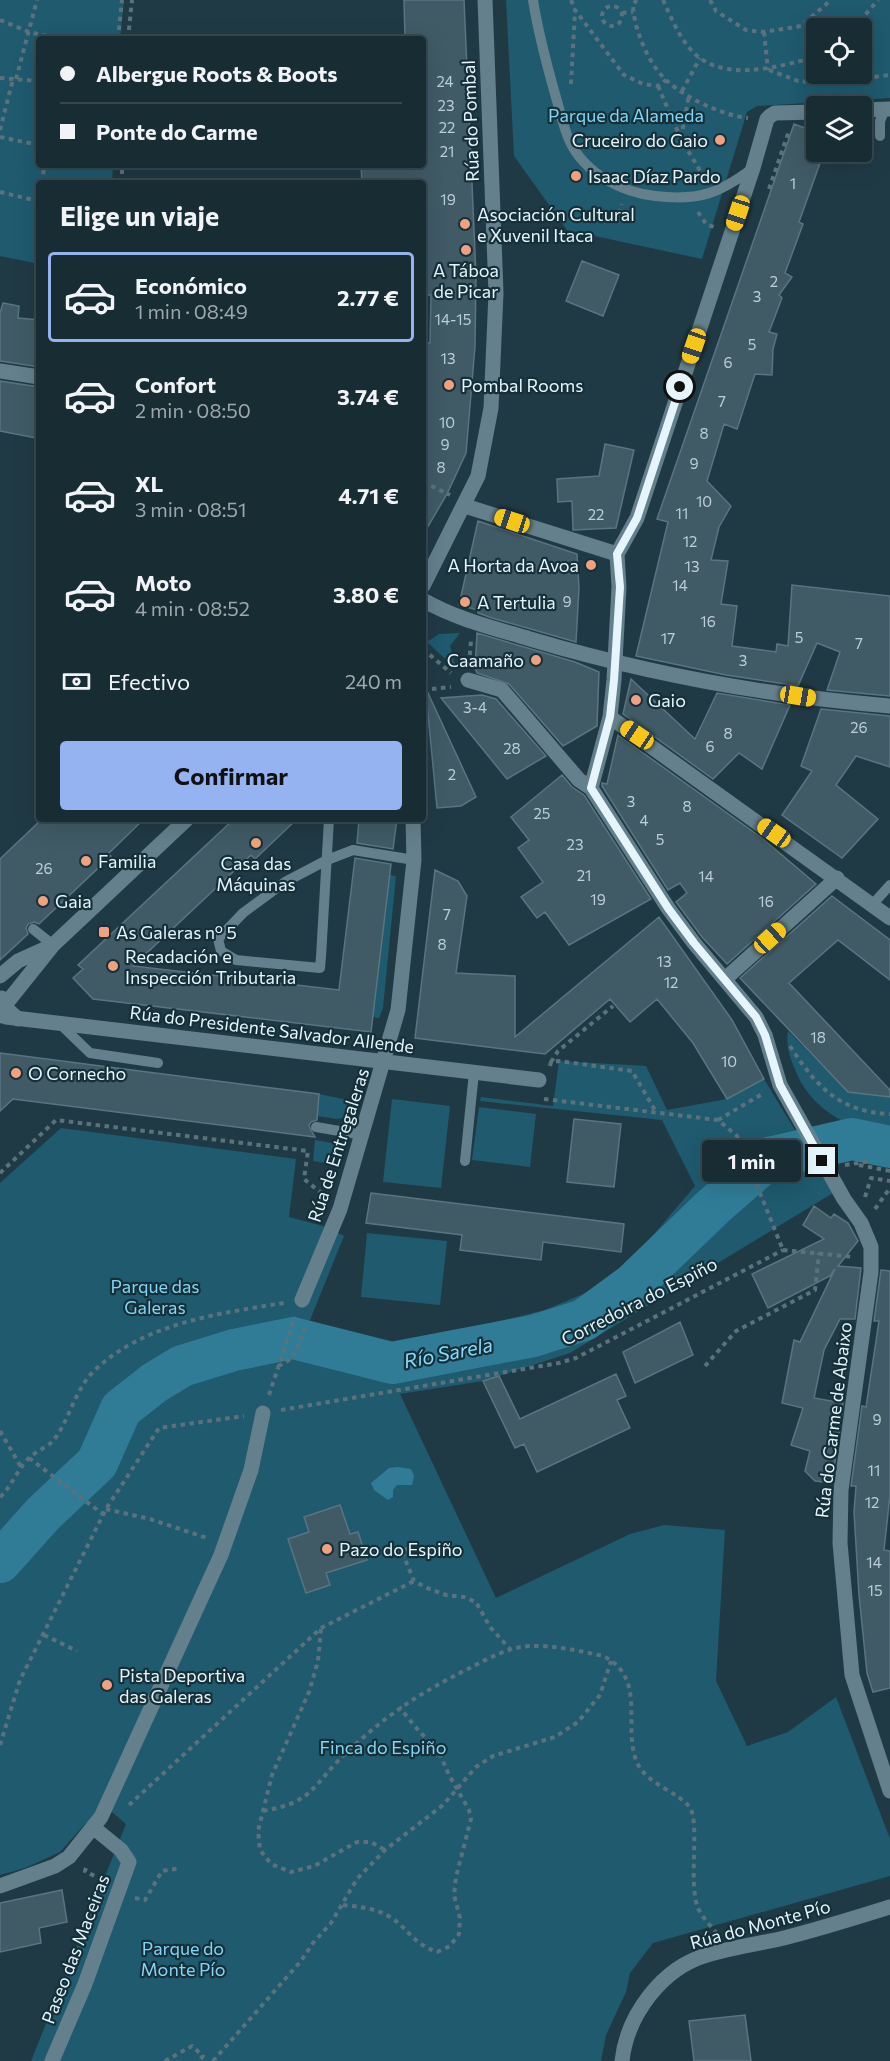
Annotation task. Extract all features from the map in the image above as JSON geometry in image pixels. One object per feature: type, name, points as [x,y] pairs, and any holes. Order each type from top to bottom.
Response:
[{"type":"street","name":"Rúa do Pombal","points":[[426,579],[459,501],[478,476],[485,448],[495,355],[496,293],[485,0]]},
{"type":"street","points":[[872,110],[888,109]]},
{"type":"street","points":[[591,788],[610,717],[620,587],[617,554],[637,518],[753,168],[767,119],[775,113],[806,112]]},
{"type":"street","points":[[0,371],[36,377]]},
{"type":"street","points":[[459,501],[617,554]]},
{"type":"street","points":[[426,602],[453,616],[614,663],[724,685],[819,699],[890,706]]},
{"type":"street","name":"Rúa do Carme de Abaixo","points":[[461,681],[502,690],[579,780],[591,788],[668,908],[756,1017],[761,1026],[773,1089],[843,1199],[865,1217],[872,1258],[841,1491],[840,1543],[852,1675],[890,1791]]},
{"type":"street","points":[[610,717],[890,918]]},
{"type":"street","points":[[2,1013],[53,945],[184,822]]},
{"type":"street","name":"Rúa de Entregaleras","points":[[300,1306],[340,1209],[385,1062],[398,1010],[414,860],[413,822]]},
{"type":"street","points":[[724,979],[837,878]]},
{"type":"street","points":[[0,976],[18,961],[53,945]]},
{"type":"street","points":[[2,1013],[2,994],[32,954]]},
{"type":"street","name":"Rúa do Presidente Salvador Allende","points":[[2,1013],[18,1019],[545,1080]]},
{"type":"street","points":[[0,1886],[55,1866],[69,1857],[98,1823],[225,1545],[251,1470],[263,1413]]},
{"type":"street","name":"Paseo das Maceiras","points":[[52,2061],[86,1984],[129,1862],[98,1823]]},
{"type":"street","name":"Rúa do Monte Pío","points":[[622,2061],[634,2020],[645,2002],[659,1986],[689,1963],[706,1955],[793,1936],[890,1907]]},
{"type":"lane","points":[[533,0],[540,43],[564,125],[575,151],[595,172],[629,190],[670,198],[715,193],[731,185],[753,168]]},
{"type":"lane","points":[[880,136],[879,122],[888,109]]},
{"type":"lane","points":[[329,822],[327,860],[320,968],[236,960],[221,951],[218,939],[243,913],[285,882],[327,860],[353,850],[414,860]]},
{"type":"lane","points":[[872,905],[890,885]]},
{"type":"lane","points":[[33,929],[53,945]]},
{"type":"lane","points":[[60,1023],[90,1053],[158,1063]]},
{"type":"lane","points":[[465,1161],[474,1072]]},
{"type":"lane","points":[[316,1127],[363,1135]]},
{"type":"path","points":[[0,130],[37,0]]},
{"type":"path","points":[[118,36],[122,0]]},
{"type":"path","points":[[128,36],[132,0]]},
{"type":"path","points":[[638,0],[633,4],[635,23],[652,60],[666,80],[730,116],[767,119]]},
{"type":"path","points":[[663,0],[687,46],[700,58],[732,69],[768,70],[806,60]]},
{"type":"path","points":[[710,0],[716,11],[746,30],[764,32],[801,26],[831,0]]},
{"type":"path","points":[[863,18],[878,0]]},
{"type":"path","points":[[573,4],[624,75],[643,84],[658,86],[666,80]]},
{"type":"path","points":[[571,90],[573,4]]},
{"type":"path","points":[[609,6],[615,6],[622,13],[621,20],[613,26],[606,24],[602,19],[603,9],[609,6]]},
{"type":"path","points":[[622,13],[633,12]]},
{"type":"path","points":[[0,20],[29,32],[47,36]]},
{"type":"path","points":[[764,32],[768,70]]},
{"type":"path","points":[[682,91],[700,58]]},
{"type":"path","points":[[768,70],[798,81],[825,83],[890,75]]},
{"type":"path","points":[[0,78],[36,81]]},
{"type":"path","points":[[658,86],[681,139],[695,163]]},
{"type":"path","points":[[681,139],[689,95]]},
{"type":"path","points":[[0,137],[36,144]]},
{"type":"path","points":[[0,192],[36,201]]},
{"type":"path","points":[[706,224],[714,227]]},
{"type":"path","points":[[426,484],[459,501]]},
{"type":"path","points":[[461,681],[471,639]]},
{"type":"path","points":[[426,652],[461,681]]},
{"type":"path","points":[[426,689],[461,681]]},
{"type":"path","points":[[613,1006],[558,1051],[551,1062],[545,1080],[545,1099],[718,1120],[736,1136],[783,1250],[859,1257]]},
{"type":"path","points":[[788,1042],[821,1089],[843,1103],[870,1113],[890,1114]]},
{"type":"path","points":[[551,1062],[632,1071],[656,1112]]},
{"type":"path","points":[[718,1120],[773,1089]]},
{"type":"path","points":[[0,1173],[56,1120],[308,1151],[303,1179],[340,1209]]},
{"type":"path","points":[[871,1161],[859,1165],[890,1171]]},
{"type":"path","points":[[865,1217],[871,1178],[890,1180]]},
{"type":"path","points":[[865,1217],[890,1188]]},
{"type":"path","name":"Corredoira do Espiño","points":[[0,1745],[20,1680],[106,1509],[159,1428],[263,1413],[559,1363],[576,1358],[783,1250]]},
{"type":"path","points":[[705,1366],[736,1331],[815,1290],[819,1253]]},
{"type":"path","points":[[0,1497],[11,1487],[21,1467],[29,1458],[52,1442],[74,1401],[92,1374],[115,1354],[136,1342],[176,1326],[223,1312],[300,1306],[277,1366],[263,1413]]},
{"type":"path","points":[[277,1366],[286,1363],[295,1354],[305,1328]]},
{"type":"path","points":[[0,1431],[21,1467]]},
{"type":"path","points":[[29,1458],[104,1515]]},
{"type":"path","points":[[106,1509],[150,1519],[225,1545]]},
{"type":"path","points":[[417,1543],[402,1552],[414,1581],[437,1592],[464,1597],[476,1602],[490,1627],[510,1649]]},
{"type":"path","points":[[125,1809],[321,1628],[414,1581]]},
{"type":"path","points":[[321,1628],[318,1661],[309,1692],[272,1775],[258,1831],[260,1850],[271,1864],[291,1872],[314,1866],[357,1842],[371,1842],[386,1850]]},
{"type":"path","points":[[44,1635],[77,1651]]},
{"type":"path","points":[[263,1811],[287,1807],[307,1796],[342,1756],[399,1707],[437,1684],[510,1649],[548,1647],[593,1654],[611,1660],[621,1672],[628,1687],[634,1757],[638,1766],[663,1789],[690,1807],[693,1821],[692,1863],[698,1907],[720,1940]]},
{"type":"path","points":[[213,2061],[301,1961],[343,1905],[357,1880],[386,1850],[430,1816],[476,1767],[493,1756],[555,1737],[578,1722],[600,1695],[611,1660]]},
{"type":"path","points":[[343,1905],[375,1910],[391,1918],[420,1946],[437,1952],[450,1946],[459,1934],[460,1918],[454,1895],[456,1877],[471,1819],[469,1810],[438,1750],[399,1707]]},
{"type":"path","points":[[85,1871],[99,1879],[106,1867]]},
{"type":"path","points":[[134,1898],[146,1900],[162,1871],[181,1868]]},
{"type":"path","points":[[165,2061],[192,2046],[203,2056],[199,2061]]},
{"type":"green space","points":[[0,0],[124,0],[120,36],[36,36],[36,168],[113,168],[112,180],[36,180],[36,263],[0,256]]},
{"type":"green space","name":"Parque da Alameda","points":[[506,0],[890,0],[890,98],[806,96],[806,103],[757,106],[747,112],[702,259],[567,230],[514,156]]},
{"type":"green space","points":[[460,633],[450,646],[456,669],[427,642],[439,634]]},
{"type":"green space","points":[[390,875],[396,876],[383,1008],[379,1018],[373,1017]]},
{"type":"green space","points":[[788,1031],[848,1092],[890,1097],[890,1137],[859,1129],[845,1122],[832,1115],[809,1095],[794,1067],[788,1049]]},
{"type":"green space","points":[[559,1061],[646,1066],[667,1110],[727,1099],[764,1079],[833,1193],[570,1353],[483,1381],[400,1394],[496,1598],[630,1534],[664,1525],[725,1530],[716,1681],[747,1746],[788,1732],[836,1697],[890,1839],[890,1876],[653,1943],[630,1973],[626,1992],[606,2035],[601,2061],[31,2061],[126,1824],[112,1812],[85,1824],[60,1852],[25,1868],[0,1875],[0,1183],[61,1128],[296,1159],[289,1217],[323,1226],[344,1236],[308,1325],[339,1342],[371,1347],[402,1345],[545,1310],[614,1281],[695,1186],[662,1120],[480,1101],[481,1097],[553,1106]]},
{"type":"green space","points":[[319,1094],[351,1103],[350,1117],[337,1119],[317,1116]]},
{"type":"green space","points":[[392,1099],[450,1106],[441,1188],[383,1182]]},
{"type":"green space","points":[[479,1107],[536,1114],[530,1167],[472,1160]]},
{"type":"green space","points":[[315,1140],[343,1145],[338,1165],[313,1161]]},
{"type":"green space","points":[[367,1233],[447,1241],[440,1305],[361,1297]]},
{"type":"shaded area","points":[[389,1468],[411,1469],[414,1476],[412,1485],[397,1485],[393,1490],[393,1497],[388,1500],[374,1490],[371,1483]]},
{"type":"building","points":[[404,0],[464,0],[476,276],[475,346],[466,453],[447,494],[426,530],[426,342],[430,343],[431,295],[426,295],[426,180],[362,180],[361,168],[426,168],[426,36],[405,36]]},
{"type":"building","points":[[794,124],[806,128],[806,162],[820,162],[799,222],[803,224],[785,273],[792,277],[779,295],[782,298],[769,332],[777,334],[773,349],[772,375],[755,374],[737,429],[724,424],[707,481],[731,506],[719,527],[711,560],[728,561],[721,604],[737,606],[732,646],[776,652],[777,644],[788,646],[792,585],[890,596],[890,696],[827,690],[840,652],[817,643],[798,686],[726,675],[636,656],[668,522],[657,519]]},
{"type":"building","points":[[582,261],[619,275],[603,316],[566,301]]},
{"type":"building","points":[[3,303],[19,306],[18,318],[36,320],[36,367],[0,361],[0,313]]},
{"type":"building","points":[[0,381],[36,387],[36,438],[0,431]]},
{"type":"building","points":[[605,444],[634,450],[616,528],[573,530],[572,501],[558,502],[557,479],[599,476]]},
{"type":"building","points":[[478,521],[577,554],[579,588],[576,642],[492,618],[478,613],[478,610],[459,605]]},
{"type":"building","points":[[477,633],[575,662],[599,672],[597,726],[563,746],[509,684],[477,673],[475,668]]},
{"type":"building","points":[[631,679],[695,739],[717,693],[790,705],[762,769],[739,753],[713,779],[623,714]]},
{"type":"building","points":[[426,693],[428,693],[476,797],[461,806],[437,808]]},
{"type":"building","points":[[482,695],[496,699],[546,756],[507,779],[441,698]]},
{"type":"building","points":[[821,709],[890,716],[890,767],[856,756],[836,785],[878,819],[842,858],[782,815],[812,771],[801,766]]},
{"type":"building","points":[[618,735],[762,838],[816,884],[727,964],[702,937],[676,902],[687,893],[680,883],[668,890],[602,786],[602,783],[607,784]]},
{"type":"building","points":[[562,775],[572,787],[584,795],[651,899],[569,945],[545,912],[537,918],[521,897],[543,882],[518,848],[529,840],[511,817]]},
{"type":"building","points":[[39,822],[141,822],[108,854],[111,856],[39,924],[34,922],[28,924],[26,928],[28,934],[0,960],[0,859]]},
{"type":"building","points":[[231,822],[294,822],[255,859],[251,855],[133,966],[339,990],[355,858],[391,864],[371,1032],[93,999],[73,978],[83,969],[78,965]]},
{"type":"building","points":[[359,822],[397,822],[393,849],[357,843]]},
{"type":"building","points":[[435,870],[458,881],[467,896],[456,973],[515,976],[515,1037],[659,917],[732,1020],[764,1079],[727,1099],[693,1043],[657,999],[630,1022],[610,999],[545,1054],[415,1038]]},
{"type":"building","points":[[832,896],[890,940],[890,980],[838,940],[789,983],[890,1090],[890,1097],[848,1092],[740,978]]},
{"type":"building","points":[[0,1053],[319,1094],[317,1120],[311,1122],[309,1126],[315,1137],[13,1099],[0,1111]]},
{"type":"building","points":[[574,1119],[621,1124],[614,1187],[567,1182]]},
{"type":"building","points":[[371,1193],[624,1224],[621,1252],[543,1242],[541,1260],[460,1250],[462,1235],[366,1223]]},
{"type":"building","points":[[814,1206],[831,1218],[834,1214],[848,1223],[858,1241],[838,1266],[861,1268],[855,1319],[840,1319],[824,1350],[814,1398],[843,1403],[832,1483],[815,1481],[805,1471],[810,1451],[791,1445],[803,1408],[782,1403],[794,1340],[800,1342],[835,1269],[830,1276],[768,1308],[752,1274],[824,1239],[803,1225]]},
{"type":"building","points":[[881,1270],[890,1271],[890,1495],[884,1550],[890,1551],[890,1688],[873,1692],[867,1673],[859,1595],[854,1512],[856,1486],[851,1486],[862,1406],[866,1407],[879,1321],[874,1321]]},
{"type":"building","points":[[680,1322],[693,1355],[635,1383],[623,1352]]},
{"type":"building","points":[[616,1374],[626,1396],[617,1400],[630,1428],[537,1472],[524,1444],[515,1448],[483,1381],[499,1376],[520,1419]]},
{"type":"building","name":"Pazo do Espiño","points":[[340,1505],[350,1534],[358,1532],[367,1560],[326,1573],[330,1585],[306,1593],[288,1539],[309,1532],[304,1517]]},
{"type":"building","points":[[62,1890],[67,1922],[39,1928],[41,1943],[0,1952],[0,1903]]},
{"type":"building","points":[[745,2015],[751,2061],[694,2061],[689,2021]]},
{"type":"waterway","name":"Río Sarela","points":[[0,1562],[43,1514],[97,1463],[121,1409],[154,1383],[182,1366],[234,1350],[293,1338],[392,1363],[533,1336],[584,1320],[633,1284],[714,1206],[769,1158],[852,1139],[890,1147]]},
{"type":"place","name":"Cruceiro do Gaio","points":[[720,140]]},
{"type":"place","name":"Isaac Díaz Pardo","points":[[576,176]]},
{"type":"place","name":"Asociación Cultural e Xuvenil Itaca","points":[[465,224]]},
{"type":"place","name":"A Táboa de Picar","points":[[466,250]]},
{"type":"place","name":"Pombal Rooms","points":[[449,385]]},
{"type":"place","name":"A Horta da Avoa","points":[[591,565]]},
{"type":"place","name":"A Tertulia","points":[[465,602]]},
{"type":"place","name":"Caamaño","points":[[536,660]]},
{"type":"place","name":"Gaio","points":[[636,700]]},
{"type":"place","name":"Casa das Máquinas","points":[[256,843]]},
{"type":"place","name":"Familia","points":[[86,861]]},
{"type":"place","name":"Gaia","points":[[43,901]]},
{"type":"place","name":"As Galeras nº 5","points":[[104,932]]},
{"type":"place","name":"Recadación e Inspección Tributaria","points":[[113,966]]},
{"type":"place","name":"O Cornecho","points":[[16,1073]]},
{"type":"place","name":"Pazo do Espiño","points":[[327,1549]]},
{"type":"place","name":"Pista Deportiva das Galeras","points":[[107,1685]]},
{"type":"route","points":[[680,387],[637,518],[617,554],[620,587],[610,717],[591,788],[668,908],[756,1017],[765,1035],[780,1085],[822,1161]]},
{"type":"park label","name":"Parque das Galeras","points":[[155,1296]]},
{"type":"park label","name":"Finca do Espiño","points":[[383,1747]]},
{"type":"park label","name":"Parque do Monte Pío","points":[[183,1958]]}]
